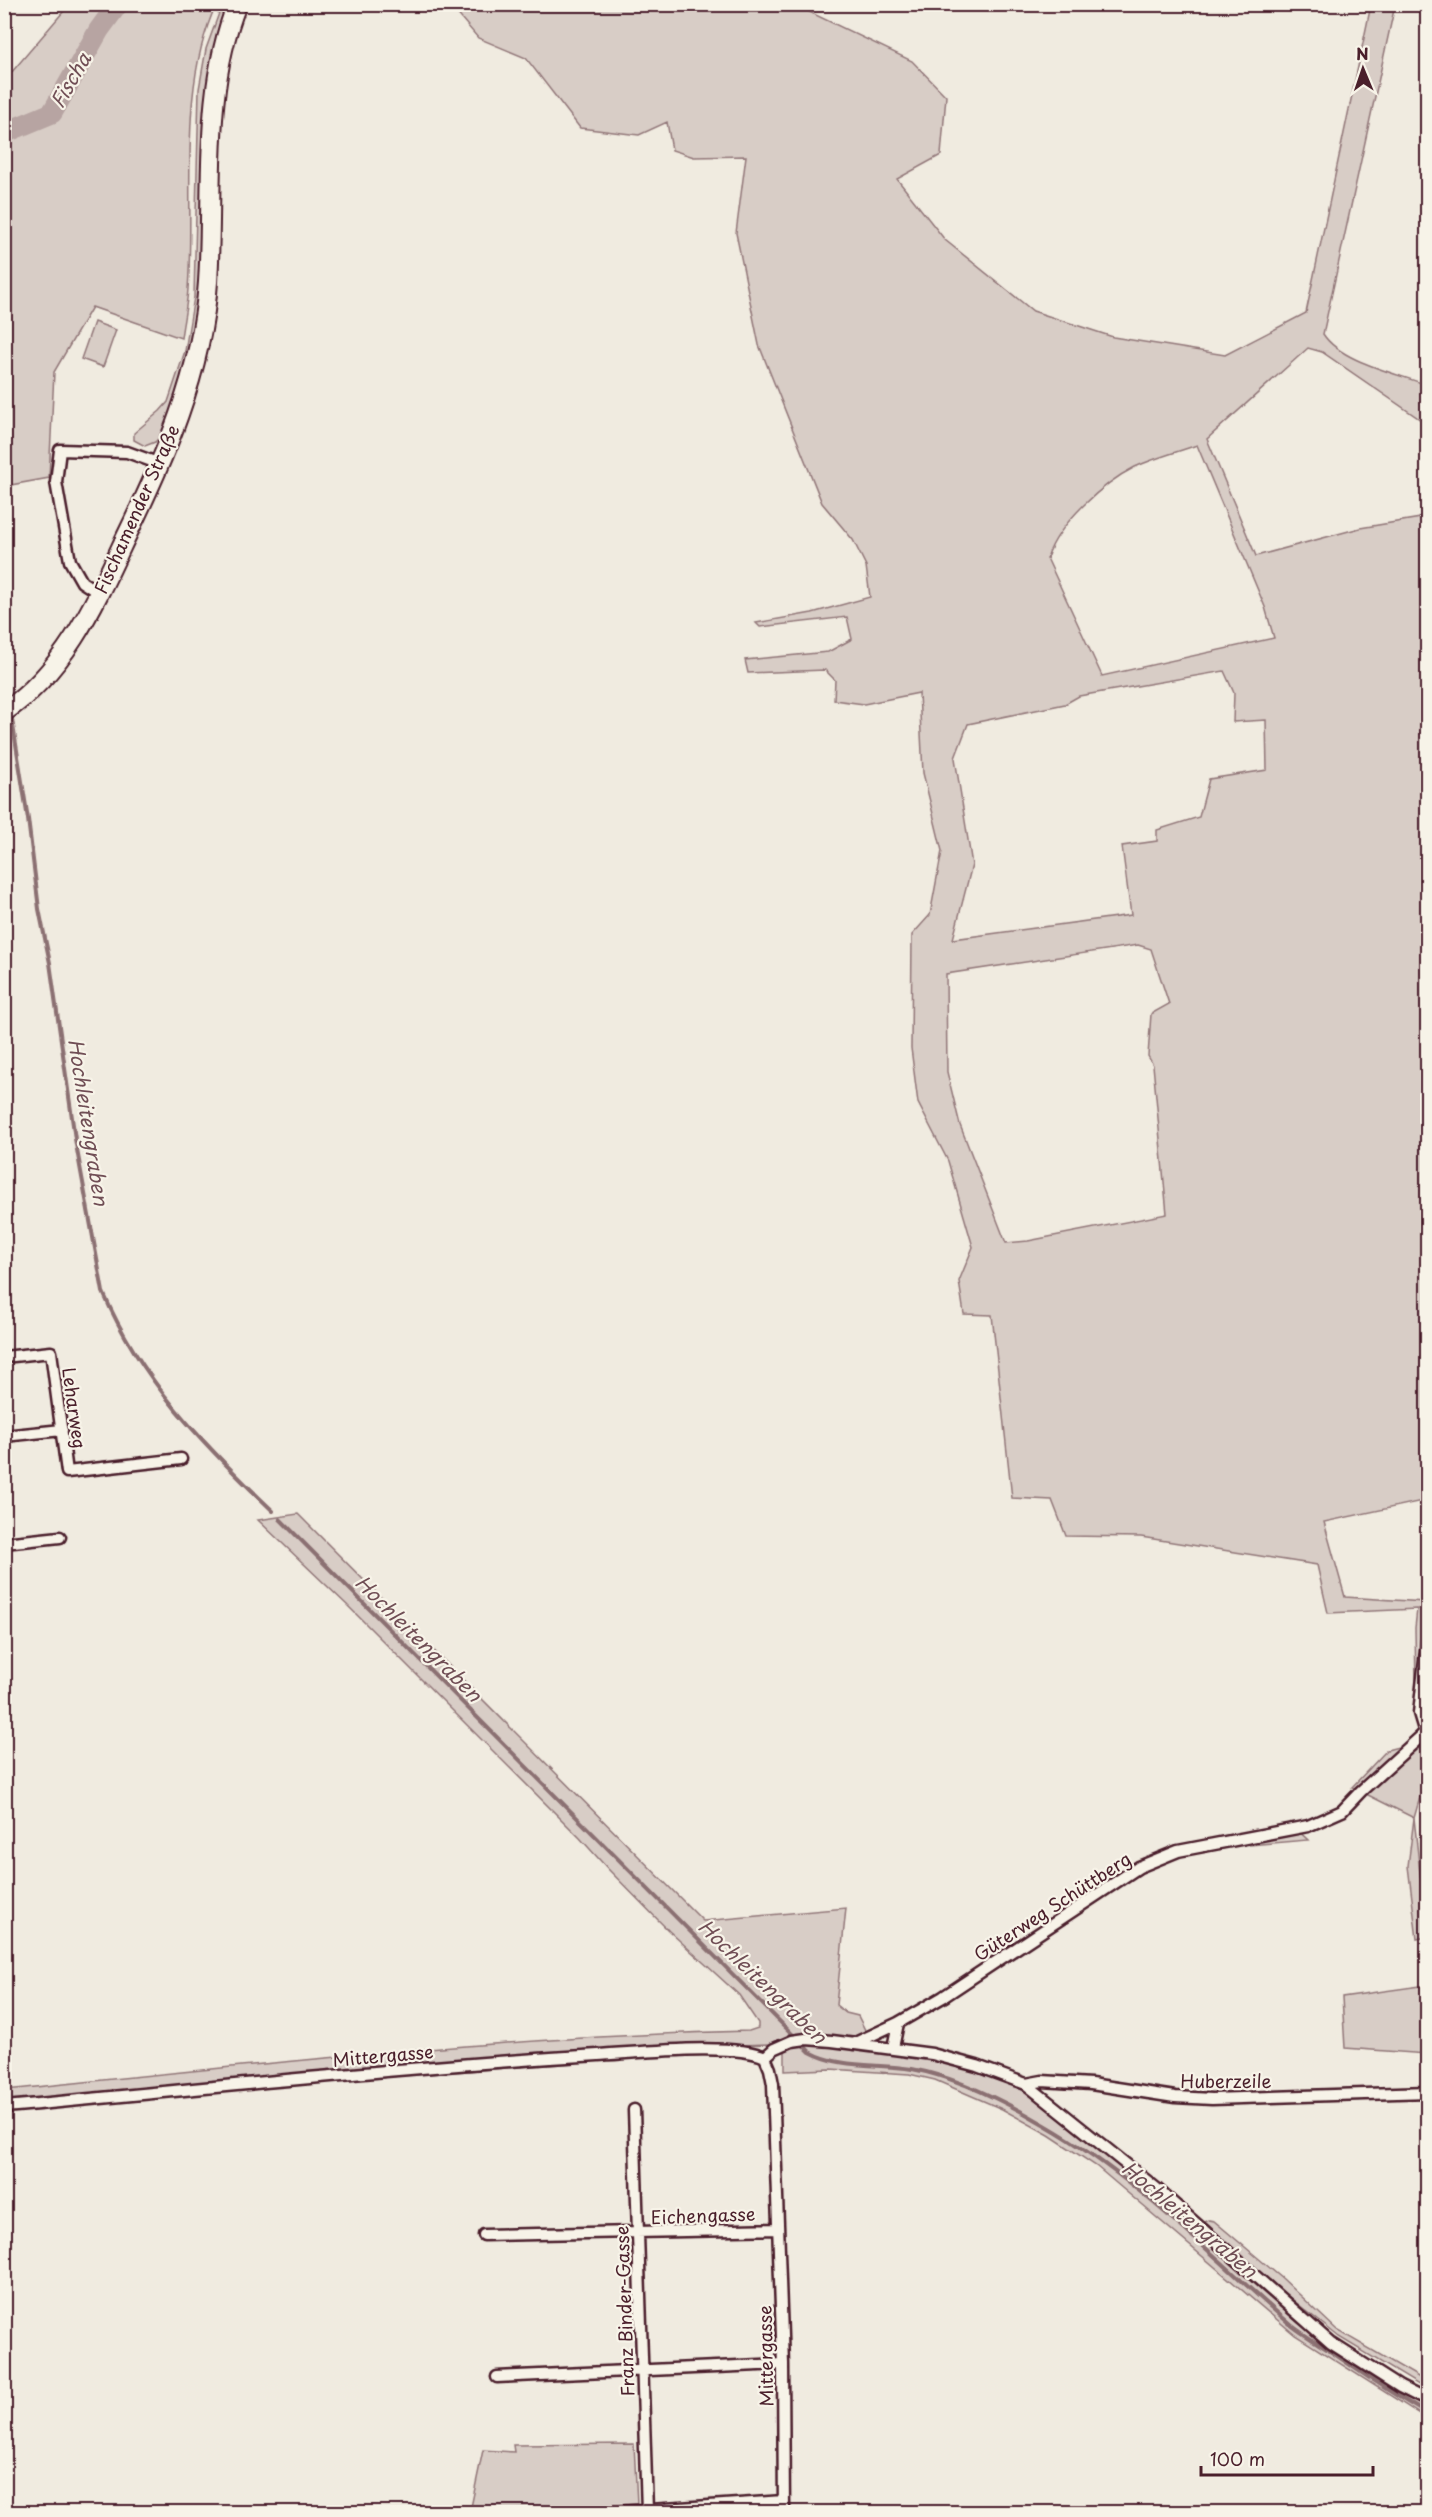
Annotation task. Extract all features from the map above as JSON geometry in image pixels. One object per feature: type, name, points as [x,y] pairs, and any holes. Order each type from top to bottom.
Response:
[{"type":"main road","name":"Fischamender Straße","points":[[10,708],[35,687],[60,659],[99,593],[160,464],[191,377],[203,328],[208,283],[212,135],[216,89],[221,56],[237,4]]},
{"type":"street","points":[[99,593],[82,582],[70,561],[56,482],[60,450],[127,452],[160,464]]},
{"type":"street","name":"Leharweg","points":[[4,1358],[51,1352],[68,1472],[182,1459]]},
{"type":"street","points":[[4,1436],[62,1430]]},
{"type":"street","points":[[4,1543],[60,1537]]},
{"type":"street","points":[[1426,1732],[1419,1713],[1428,1633]]},
{"type":"street","name":"Güterweg Schüttberg","points":[[853,2044],[898,2023],[952,1991],[1139,1867],[1178,1851],[1308,1826],[1342,1811],[1426,1732]]},
{"type":"street","points":[[893,2048],[898,2023]]},
{"type":"street","points":[[765,2057],[774,2049],[806,2039],[932,2054],[977,2066],[1026,2084],[1157,2189],[1331,2343],[1400,2387],[1428,2401]]},
{"type":"street","name":"Mittergasse","points":[[4,2107],[495,2061],[720,2050],[743,2050],[765,2057],[773,2084],[783,2364],[784,2507]]},
{"type":"street","name":"Huberzeile","points":[[1026,2084],[1042,2081],[1091,2084],[1175,2097],[1212,2099],[1428,2092]]},
{"type":"street","name":"Franz Binder-Gasse","points":[[634,2110],[647,2511]]},
{"type":"street","name":"Eichengasse","points":[[484,2235],[778,2229]]},
{"type":"street","points":[[497,2377],[783,2364]]},
{"type":"street","points":[[621,2512],[784,2507]]},
{"type":"shaded area","points":[[69,5],[216,5],[204,38],[196,72],[192,108],[187,301],[181,338],[92,307],[54,372],[49,478],[5,486],[5,80]]},
{"type":"shaded area","points":[[222,5],[231,5],[197,324],[177,394],[161,436],[155,442],[145,446],[134,440],[134,433],[168,402],[185,351],[194,297],[199,89],[206,49]]},
{"type":"shaded area","points":[[450,5],[795,5],[912,61],[946,96],[941,155],[897,179],[945,240],[1033,311],[1113,337],[1225,355],[1306,313],[1371,5],[1395,5],[1323,334],[1342,352],[1370,366],[1427,385],[1427,424],[1322,352],[1308,348],[1207,439],[1256,556],[1360,528],[1427,517],[1427,1500],[1324,1522],[1345,1597],[1425,1602],[1421,1657],[1416,1686],[1417,1609],[1328,1613],[1317,1565],[1141,1537],[1066,1536],[1052,1500],[1012,1498],[992,1315],[964,1314],[959,1281],[973,1247],[948,1161],[918,1103],[911,1048],[912,935],[930,915],[942,851],[923,773],[919,693],[864,704],[834,700],[835,680],[825,670],[748,673],[745,660],[828,652],[852,639],[847,617],[760,627],[756,623],[812,613],[870,597],[866,566],[853,540],[822,503],[759,345],[736,233],[746,156],[694,157],[672,150],[667,122],[639,135],[580,128],[526,58],[478,38]],"holes":[[[1197,445],[1265,607],[1274,638],[1102,676],[1047,558],[1071,518],[1109,483],[1135,467]],[[1224,671],[1234,693],[1233,722],[1266,720],[1267,770],[1209,779],[1199,817],[1157,830],[1157,841],[1122,846],[1131,915],[953,939],[972,865],[955,758],[968,724],[1065,704],[1079,696]],[[1138,945],[1151,949],[1169,1004],[1151,1014],[1148,1056],[1153,1065],[1167,1214],[1028,1241],[1006,1243],[960,1125],[947,1072],[946,974]]]},
{"type":"shaded area","points":[[94,322],[116,330],[103,367],[81,359]]},
{"type":"shaded area","points":[[298,1514],[703,1921],[846,1908],[836,2005],[846,2013],[858,2016],[876,2052],[915,2057],[972,2070],[1009,2083],[1026,2092],[1126,2171],[1298,2323],[1385,2383],[1427,2407],[1427,2419],[1295,2335],[1096,2166],[1049,2135],[1002,2109],[935,2080],[909,2074],[830,2069],[785,2071],[785,2052],[770,2044],[574,2050],[573,2063],[361,2079],[5,2113],[5,2090],[469,2046],[562,2039],[749,2031],[758,2028],[758,2023],[739,1995],[669,1931],[580,1838],[347,1605],[258,1520]]},
{"type":"shaded area","points":[[1406,1745],[1427,1751],[1427,1773],[1414,1818],[1352,1787],[1387,1750]]},
{"type":"shaded area","points":[[1414,1818],[1427,1937],[1417,1939],[1408,1866]]},
{"type":"shaded area","points":[[1290,1823],[1308,1840],[1249,1845]]},
{"type":"shaded area","points":[[1427,1985],[1427,2054],[1345,2048],[1342,1997]]},
{"type":"shaded area","points":[[1214,2221],[1283,2279],[1337,2330],[1427,2382],[1427,2390],[1339,2337],[1268,2280],[1205,2222]]},
{"type":"shaded area","points":[[634,2444],[637,2504],[470,2512],[483,2450],[514,2452],[513,2445]]},
{"type":"waterway","name":"Fischa","points":[[4,133],[52,113],[99,30],[118,4]]},
{"type":"waterway","name":"Hochleitengraben","points":[[4,681],[9,702]]},
{"type":"waterway","name":"Hochleitengraben","points":[[11,713],[75,1139],[103,1292],[118,1324],[155,1383],[199,1436],[273,1511]]},
{"type":"waterway","name":"Hochleitengraben","points":[[280,1519],[810,2052],[834,2061],[899,2067],[946,2078],[997,2099],[1045,2125],[1079,2146],[1142,2193],[1296,2329],[1381,2386],[1428,2414]]}]
